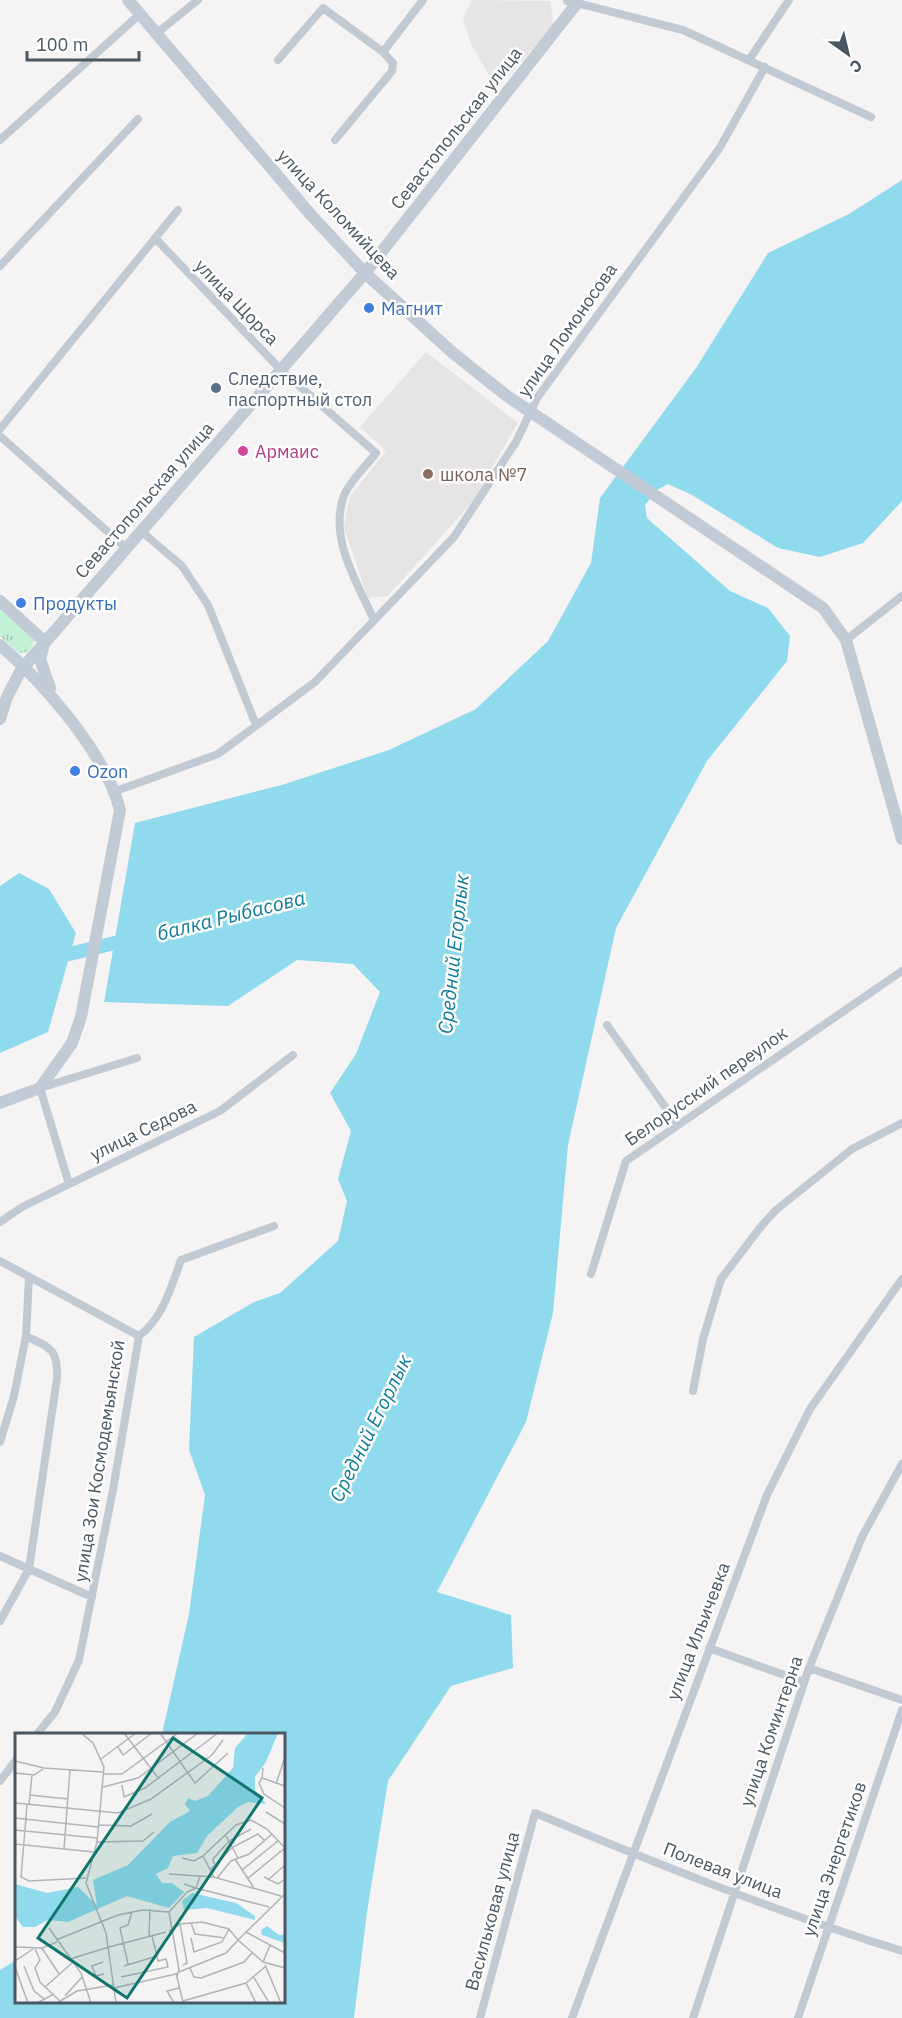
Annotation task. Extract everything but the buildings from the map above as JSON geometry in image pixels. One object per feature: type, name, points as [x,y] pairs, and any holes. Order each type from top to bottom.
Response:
[{"type":"main road","name":"улица Коломийцева","points":[[128,0],[311,215],[365,273],[453,353],[530,411],[823,608],[846,640],[902,839]]},
{"type":"main road","name":"Севастопольская улица","points":[[0,719],[7,697],[24,666],[365,273],[573,2]]},
{"type":"main road","points":[[0,601],[45,642],[40,658],[44,676],[58,705]]},
{"type":"main road","points":[[0,645],[24,666],[58,705],[116,791],[120,810],[81,1017],[72,1043],[40,1088],[0,1103]]},
{"type":"street","points":[[157,33],[198,0]]},
{"type":"street","points":[[383,52],[423,0]]},
{"type":"street","points":[[749,60],[789,0]]},
{"type":"street","points":[[573,2],[683,30],[871,117]]},
{"type":"street","points":[[278,60],[323,8],[383,52],[393,63],[392,71],[335,140]]},
{"type":"street","points":[[0,140],[140,14]]},
{"type":"street","name":"улица Ломоносова","points":[[116,791],[218,754],[315,682],[454,537],[516,442],[537,398],[719,149],[765,68]]},
{"type":"street","points":[[0,266],[138,118]]},
{"type":"street","points":[[0,429],[178,210]]},
{"type":"street","name":"улица Щорса","points":[[154,238],[280,370],[376,453],[346,492],[340,511],[341,543],[374,620]]},
{"type":"street","points":[[0,436],[126,548]]},
{"type":"street","points":[[141,531],[182,567],[208,605],[256,725]]},
{"type":"street","points":[[846,640],[902,596]]},
{"type":"street","name":"Белорусский переулок","points":[[591,1274],[626,1161],[902,971]]},
{"type":"street","points":[[607,1025],[678,1125]]},
{"type":"street","name":"улица Седова","points":[[0,1222],[22,1207],[220,1111],[293,1055]]},
{"type":"street","points":[[69,1185],[40,1088],[137,1058]]},
{"type":"street","points":[[693,1391],[703,1339],[721,1278],[748,1242],[776,1210],[852,1149],[902,1123]]},
{"type":"street","points":[[139,1336],[152,1326],[167,1297],[181,1260],[274,1226]]},
{"type":"street","name":"улица Зои Космодемьянской","points":[[0,1261],[139,1336],[79,1660],[59,1704],[38,1733]]},
{"type":"street","points":[[0,1442],[14,1396],[26,1336],[29,1277]]},
{"type":"street","name":"улица Ильичевка","points":[[572,2018],[767,1495],[810,1408],[902,1279]]},
{"type":"street","points":[[0,1621],[29,1569],[57,1361],[52,1349],[26,1336]]},
{"type":"street","name":"улица Коминтерна","points":[[693,2018],[809,1668],[862,1537],[902,1464]]},
{"type":"street","points":[[0,1556],[92,1598]]},
{"type":"street","points":[[709,1648],[804,1682]]},
{"type":"street","points":[[809,1668],[902,1700]]},
{"type":"street","name":"улица Энергетиков","points":[[798,2018],[902,1710]]},
{"type":"street","points":[[0,1781],[15,1761]]},
{"type":"street","name":"Полевая улица","points":[[535,1813],[633,1854],[828,1928],[902,1951]]},
{"type":"street","name":"Васильковая улица","points":[[480,2018],[535,1813]]},
{"type":"shaded area","points":[[472,0],[550,1],[554,25],[497,89],[471,44],[463,18]]},
{"type":"shaded area","name":"школа №7","points":[[426,352],[518,423],[473,501],[388,596],[368,598],[344,528],[349,498],[386,451],[360,427]]},
{"type":"green space","points":[[0,607],[34,638],[34,643],[28,652],[19,653],[0,636]]},
{"type":"water","name":"Средний Егорлык","points":[[902,180],[902,501],[863,543],[820,557],[778,548],[692,495],[668,484],[657,490],[645,505],[647,518],[730,591],[768,608],[790,636],[787,661],[707,761],[616,928],[568,1145],[553,1313],[526,1422],[437,1592],[511,1615],[513,1668],[451,1686],[388,1781],[367,1912],[354,2018],[0,2018],[0,1970],[15,1961],[15,2003],[285,2003],[285,1733],[162,1733],[189,1614],[205,1495],[189,1450],[194,1337],[254,1302],[280,1293],[338,1241],[347,1201],[338,1179],[351,1131],[330,1093],[356,1054],[380,992],[353,964],[297,960],[228,1006],[104,1002],[135,823],[285,784],[389,750],[476,709],[548,641],[591,563],[600,498],[696,368],[768,253],[849,214]]},
{"type":"water","points":[[19,873],[49,889],[76,933],[48,1032],[0,1053],[0,886]]},
{"type":"waterway","name":"балка Рыбасова","points":[[53,958],[131,939]]},
{"type":"place","name":"Магнит","points":[[369,308]]},
{"type":"place","name":"Следствие, паспортный стол","points":[[216,388]]},
{"type":"place","name":"Армаис","points":[[243,451]]},
{"type":"place","name":"школа №7","points":[[428,474]]},
{"type":"place","name":"Продукты","points":[[21,603]]},
{"type":"place","name":"Ozon","points":[[75,771]]}]
